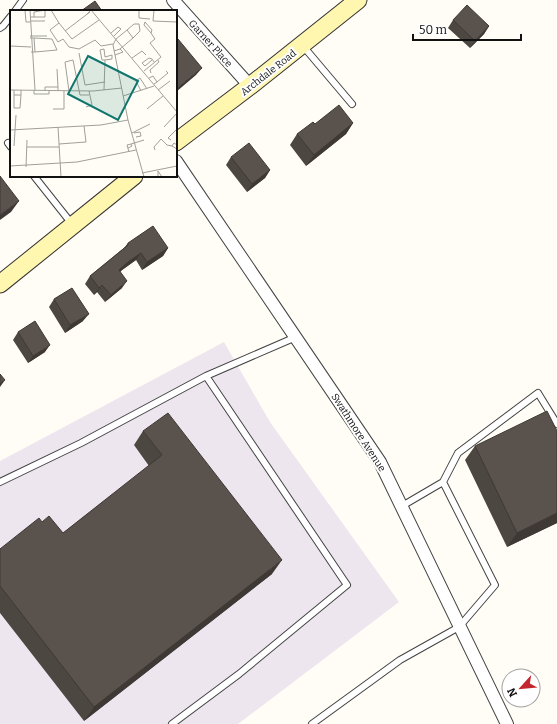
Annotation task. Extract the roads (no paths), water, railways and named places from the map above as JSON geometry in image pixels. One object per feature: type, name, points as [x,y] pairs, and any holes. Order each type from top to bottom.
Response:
[{"type":"main road","name":"Archdale Road","points":[[177,141],[250,86],[358,0]]},
{"type":"main road","points":[[0,284],[133,177]]},
{"type":"street","name":"Garner Place","points":[[173,0],[250,86]]},
{"type":"street","name":"Swathmore Avenue","points":[[177,162],[380,462],[506,724]]},
{"type":"lane","points":[[16,10],[23,0]]},
{"type":"lane","points":[[0,28],[10,17]]},
{"type":"lane","points":[[302,44],[352,104]]},
{"type":"lane","points":[[35,177],[74,225]]},
{"type":"lane","points":[[0,482],[80,444],[206,376],[296,337]]},
{"type":"lane","points":[[172,724],[239,674],[347,584],[206,376]]},
{"type":"lane","points":[[402,506],[443,482],[458,453],[538,393],[557,424]]},
{"type":"lane","points":[[312,724],[400,660],[459,627],[495,586],[443,482]]}]
